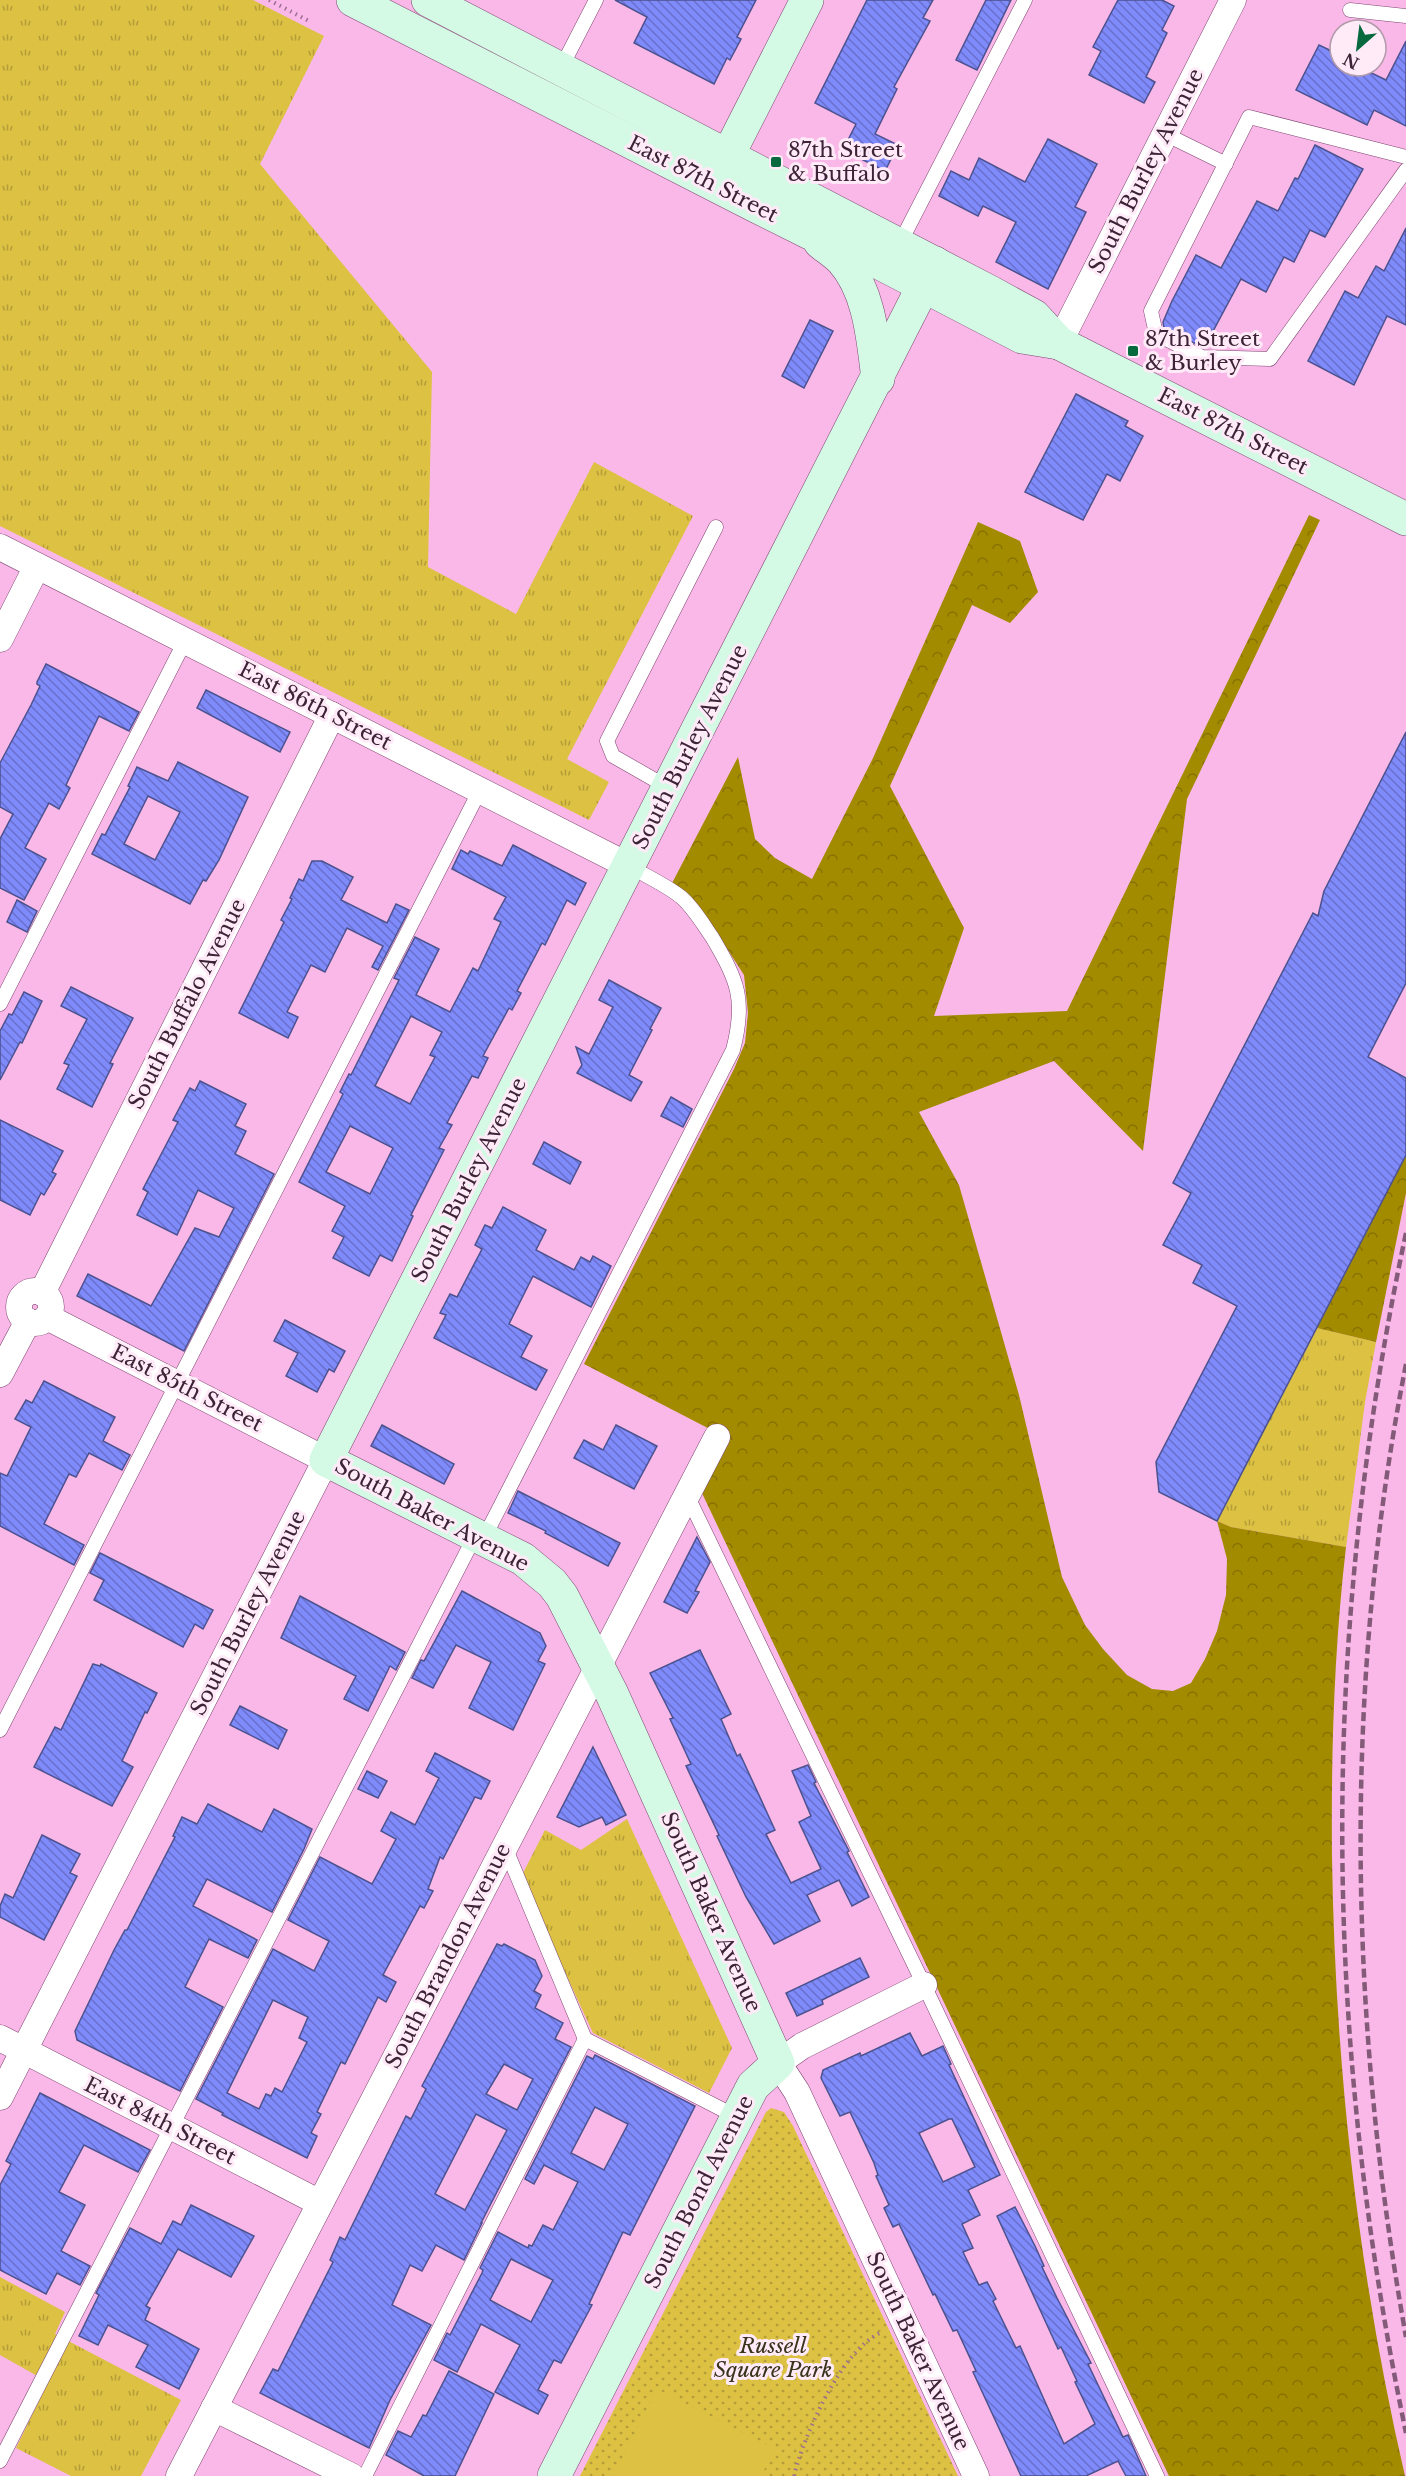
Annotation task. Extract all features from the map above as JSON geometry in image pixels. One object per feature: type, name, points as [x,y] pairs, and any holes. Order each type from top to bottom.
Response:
[{"type":"street","name":"East 87th Street","points":[[428,0],[727,155],[893,255],[929,274],[1034,316],[1059,343],[1406,519]]},
{"type":"street","points":[[713,184],[807,0]]},
{"type":"street","name":"South Burley Avenue","points":[[1059,343],[1233,0]]},
{"type":"street","name":"East 87th Street","points":[[370,4],[810,233],[849,247],[893,255]]},
{"type":"street","points":[[810,233],[842,260],[852,277],[864,303],[871,328],[878,379]]},
{"type":"street","name":"South Burley Avenue","points":[[0,2097],[878,379],[929,274]]},
{"type":"street","name":"East 86th Street","points":[[0,547],[629,866]]},
{"type":"street","points":[[0,639],[37,566]]},
{"type":"street","name":"South Buffalo Avenue","points":[[0,1374],[27,1305],[332,715]]},
{"type":"street","name":"East 85th Street","points":[[27,1305],[326,1460]]},
{"type":"street","name":"South Brandon Avenue","points":[[179,2476],[717,1437]]},
{"type":"street","name":"South Baker Avenue","points":[[326,1460],[523,1559],[552,1583],[562,1596],[599,1665],[778,2063],[802,2103],[976,2476]]},
{"type":"street","name":"South Bond Avenue","points":[[554,2476],[753,2086],[778,2063],[802,2046],[924,1985]]},
{"type":"street","name":"East 84th Street","points":[[0,2038],[320,2203]]},
{"type":"street","points":[[214,2408],[351,2476]]},
{"type":"lane","points":[[561,69],[596,0]]},
{"type":"lane","points":[[893,255],[1025,0]]},
{"type":"lane","points":[[1350,10],[1406,16]]},
{"type":"lane","points":[[1406,157],[1250,117],[1151,310],[1156,334],[1202,357],[1270,359],[1406,170]]},
{"type":"lane","points":[[1165,134],[1226,164]]},
{"type":"lane","points":[[669,788],[613,756],[607,741],[716,527]]},
{"type":"lane","points":[[0,1004],[185,641]]},
{"type":"lane","points":[[0,1730],[480,790]]},
{"type":"lane","points":[[0,2461],[171,2126],[733,1050],[740,1023],[739,998],[731,969],[706,928],[682,897],[629,866]]},
{"type":"lane","points":[[687,1495],[924,1985],[1156,2476]]},
{"type":"lane","points":[[505,1847],[585,2038],[737,2117]]},
{"type":"lane","points":[[365,2476],[585,2038]]},
{"type":"path","points":[[269,0],[309,21]]},
{"type":"path","points":[[795,2476],[810,2429],[823,2402],[857,2349],[880,2332]]},
{"type":"green space","points":[[0,0],[253,0],[324,36],[260,164],[432,372],[428,567],[516,614],[594,462],[693,516],[567,759],[609,782],[589,820],[0,526]]},
{"type":"green space","points":[[1309,515],[1320,520],[1187,799],[1143,1151],[1054,1061],[919,1112],[959,1185],[1019,1395],[1062,1577],[1085,1625],[1127,1675],[1152,1689],[1173,1691],[1191,1683],[1217,1631],[1226,1595],[1227,1559],[1217,1521],[1231,1527],[1346,1547],[1336,1663],[1332,1780],[1334,1935],[1338,2013],[1344,2091],[1362,2246],[1388,2400],[1405,2476],[1169,2476],[701,1491],[729,1439],[584,1364],[734,1069],[745,1043],[748,1013],[744,975],[708,919],[671,885],[738,757],[755,839],[775,858],[812,879],[873,758],[978,522],[1020,541],[1038,592],[1010,623],[972,605],[890,786],[964,928],[934,1016],[1067,1011]]},
{"type":"green space","points":[[1406,1155],[1406,1193],[1376,1342],[1317,1328]]},
{"type":"green space","points":[[1317,1328],[1376,1342],[1365,1402],[1346,1547],[1231,1527],[1217,1521]]},
{"type":"green space","points":[[627,1819],[732,2048],[709,2093],[593,2033],[521,1877],[545,1830],[581,1850]]},
{"type":"green space","name":"Russell Square Park","points":[[771,2108],[784,2112],[793,2126],[958,2476],[580,2476],[766,2112]]},
{"type":"green space","points":[[0,2277],[65,2312],[55,2334],[181,2400],[141,2476],[71,2476],[16,2448],[48,2382],[0,2355]]},
{"type":"green space","points":[[657,2389],[775,2449],[761,2476],[613,2476]]},
{"type":"building","points":[[615,0],[756,0],[737,37],[741,39],[730,60],[727,58],[714,84],[634,43],[647,17]]},
{"type":"building","points":[[867,0],[933,0],[923,18],[930,21],[894,87],[897,89],[875,134],[898,145],[885,171],[843,150],[856,124],[815,103]]},
{"type":"building","points":[[986,0],[1011,0],[977,70],[956,60]]},
{"type":"building","points":[[1118,0],[1162,0],[1174,6],[1162,30],[1167,33],[1146,77],[1155,82],[1144,103],[1089,75],[1101,51],[1093,47]]},
{"type":"building","points":[[1406,41],[1406,126],[1374,110],[1367,125],[1296,90],[1319,45],[1328,49],[1328,78],[1382,78],[1386,80]]},
{"type":"building","points":[[1048,139],[1097,164],[1075,207],[1086,212],[1048,289],[996,262],[1016,222],[983,206],[978,216],[939,196],[951,171],[969,180],[979,158],[1025,182]]},
{"type":"building","points":[[1315,145],[1363,169],[1325,237],[1310,230],[1294,262],[1284,257],[1266,292],[1241,279],[1204,348],[1164,328],[1163,322],[1172,301],[1196,255],[1221,268],[1257,201],[1278,211]]},
{"type":"building","points":[[1406,228],[1406,325],[1387,316],[1354,385],[1308,361],[1345,291],[1358,298],[1376,266],[1384,271]]},
{"type":"building","points":[[810,320],[833,331],[804,388],[782,376]]},
{"type":"building","points":[[1076,394],[1128,421],[1125,426],[1143,436],[1120,481],[1107,474],[1083,520],[1025,492]]},
{"type":"building","points":[[46,664],[139,712],[129,731],[99,716],[66,785],[70,788],[59,809],[49,803],[25,848],[46,859],[24,900],[0,888],[0,839],[13,814],[0,807],[0,763],[40,686],[37,682]]},
{"type":"building","points":[[206,690],[290,732],[280,752],[197,708]]},
{"type":"building","points":[[1406,732],[1406,983],[1368,1057],[1406,1078],[1406,1155],[1217,1521],[1159,1492],[1156,1462],[1237,1306],[1193,1283],[1202,1265],[1163,1245],[1191,1193],[1173,1183],[1313,913],[1318,916],[1324,891]]},
{"type":"building","points":[[178,762],[248,797],[219,860],[206,881],[203,880],[190,904],[92,854],[102,834],[105,835],[130,787],[128,786],[137,767],[168,781]],"holes":[[[148,796],[180,812],[155,860],[124,844]]]},
{"type":"building","points":[[513,845],[586,883],[575,905],[567,900],[545,945],[542,943],[517,991],[521,993],[512,1010],[509,1008],[483,1056],[488,1058],[478,1078],[472,1076],[447,1123],[452,1125],[439,1148],[444,1150],[411,1215],[413,1216],[392,1261],[380,1255],[369,1276],[333,1258],[344,1237],[332,1231],[345,1206],[299,1182],[343,1094],[340,1092],[349,1074],[351,1075],[399,980],[394,978],[415,937],[439,949],[416,995],[450,1012],[473,968],[478,971],[501,922],[494,919],[506,897],[452,869],[461,850],[468,854],[470,851],[502,866]],"holes":[[[411,1016],[442,1032],[430,1055],[435,1057],[410,1104],[375,1086]],[[350,1126],[393,1148],[370,1194],[326,1172]]]},
{"type":"building","points":[[312,861],[322,861],[353,877],[341,900],[387,923],[396,904],[409,910],[378,970],[372,967],[383,946],[347,928],[325,972],[311,965],[287,1012],[298,1017],[288,1038],[239,1013],[284,922],[281,920],[299,879],[303,881]]},
{"type":"building","points":[[17,900],[37,911],[27,932],[7,922]]},
{"type":"building","points":[[609,980],[661,1008],[629,1075],[642,1082],[631,1101],[577,1073],[582,1065],[576,1047],[589,1054],[613,1007],[599,1000]]},
{"type":"building","points":[[71,987],[133,1018],[110,1063],[113,1064],[92,1107],[57,1089],[69,1065],[64,1063],[87,1019],[61,1006]]},
{"type":"building","points":[[24,992],[42,1001],[22,1043],[20,1042],[0,1080],[0,1031],[9,1014],[12,1015]]},
{"type":"building","points":[[200,1081],[246,1104],[235,1126],[246,1131],[235,1154],[274,1174],[184,1351],[77,1296],[88,1274],[151,1306],[195,1228],[219,1237],[234,1208],[198,1190],[177,1235],[137,1215],[148,1192],[143,1189],[178,1122],[173,1120],[190,1088],[195,1091]]},
{"type":"building","points":[[671,1097],[692,1109],[683,1127],[661,1116]]},
{"type":"building","points":[[0,1120],[63,1151],[52,1172],[56,1174],[44,1195],[41,1193],[30,1215],[0,1200]]},
{"type":"building","points":[[544,1142],[581,1162],[570,1184],[533,1164]]},
{"type":"building","points":[[503,1207],[546,1230],[536,1250],[574,1270],[581,1257],[590,1262],[593,1256],[611,1266],[591,1307],[533,1276],[509,1324],[532,1336],[521,1357],[547,1370],[536,1390],[434,1338],[446,1315],[440,1313],[450,1294],[457,1297],[482,1249],[475,1245],[485,1225],[492,1228]]},
{"type":"building","points":[[285,1320],[345,1351],[334,1372],[329,1369],[317,1392],[286,1376],[298,1353],[274,1341]]},
{"type":"building","points":[[44,1381],[115,1417],[103,1441],[130,1455],[122,1470],[89,1453],[76,1477],[69,1474],[44,1524],[84,1545],[74,1565],[0,1526],[0,1473],[7,1476],[31,1427],[15,1419],[26,1400],[32,1403]]},
{"type":"building","points":[[382,1425],[454,1464],[444,1484],[371,1446]]},
{"type":"building","points":[[616,1425],[657,1446],[634,1489],[574,1458],[584,1440],[603,1450]]},
{"type":"building","points":[[518,1491],[620,1543],[608,1566],[545,1533],[546,1531],[508,1513]]},
{"type":"building","points":[[697,1537],[710,1562],[695,1591],[699,1592],[687,1613],[664,1602]]},
{"type":"building","points":[[100,1553],[213,1610],[203,1629],[195,1624],[183,1647],[94,1600],[104,1580],[90,1573]]},
{"type":"building","points":[[462,1591],[540,1633],[546,1646],[538,1661],[545,1664],[513,1730],[469,1708],[491,1662],[456,1645],[433,1688],[412,1678],[421,1660],[424,1661]]},
{"type":"building","points":[[300,1596],[405,1652],[396,1670],[390,1666],[368,1711],[344,1699],[356,1676],[281,1638]]},
{"type":"building","points":[[700,1650],[731,1714],[721,1719],[775,1830],[766,1834],[791,1883],[821,1869],[799,1822],[811,1816],[792,1771],[808,1765],[816,1782],[814,1783],[849,1851],[847,1852],[869,1897],[852,1906],[839,1880],[807,1895],[820,1921],[774,1944],[746,1897],[717,1836],[719,1835],[686,1766],[691,1764],[670,1719],[673,1718],[650,1673]]},
{"type":"building","points":[[93,1664],[100,1666],[101,1664],[157,1693],[147,1713],[145,1712],[122,1761],[133,1767],[112,1806],[34,1767],[55,1727],[61,1730]]},
{"type":"building","points":[[240,1706],[287,1730],[278,1749],[230,1725]]},
{"type":"building","points":[[593,1747],[626,1815],[606,1825],[602,1817],[579,1827],[557,1817]]},
{"type":"building","points":[[435,1753],[490,1781],[481,1799],[475,1797],[443,1859],[440,1857],[428,1889],[433,1891],[424,1908],[420,1906],[383,1975],[396,1982],[386,2002],[378,1997],[345,2064],[341,2062],[317,2112],[321,2114],[311,2133],[317,2136],[307,2158],[222,2115],[223,2113],[196,2099],[273,1949],[314,1971],[329,1941],[288,1920],[320,1857],[372,1884],[396,1839],[381,1831],[391,1812],[415,1825],[439,1778],[426,1771]],"holes":[[[273,2000],[308,2017],[299,2038],[307,2042],[282,2092],[275,2088],[271,2096],[266,2094],[259,2109],[227,2093]]]},
{"type":"building","points":[[367,1771],[387,1781],[378,1798],[358,1789]]},
{"type":"building","points":[[208,1804],[262,1832],[274,1809],[312,1829],[272,1912],[207,1879],[193,1906],[257,1940],[248,1958],[209,1939],[185,1987],[223,2007],[180,2091],[77,2040],[75,2031],[114,1950],[127,1930],[175,1837],[173,1836],[182,1817],[197,1824]]},
{"type":"building","points":[[42,1835],[80,1854],[70,1873],[77,1876],[44,1940],[0,1917],[0,1906],[5,1894],[13,1898]]},
{"type":"building","points":[[497,1944],[502,1946],[504,1944],[535,1960],[542,1976],[534,1991],[541,1995],[535,2008],[563,2023],[555,2039],[571,2047],[464,2260],[436,2245],[422,2271],[410,2265],[392,2305],[431,2325],[390,2400],[369,2448],[260,2393],[273,2369],[278,2371],[333,2262],[330,2260],[340,2237],[345,2240],[406,2116],[411,2119],[426,2089],[422,2086]],"holes":[[[504,2064],[533,2079],[517,2110],[486,2094]],[[476,2114],[507,2130],[465,2210],[435,2194]]]},
{"type":"building","points":[[860,1958],[869,1977],[822,2000],[823,2004],[797,2016],[786,1993]]},
{"type":"building","points":[[910,2033],[922,2056],[943,2046],[951,2064],[949,2065],[1000,2175],[968,2190],[980,2215],[962,2224],[973,2248],[963,2252],[979,2285],[987,2282],[996,2299],[993,2301],[1016,2348],[1020,2346],[1064,2444],[1095,2424],[1061,2347],[1058,2349],[997,2216],[1015,2207],[1035,2246],[1057,2298],[1091,2363],[1088,2364],[1123,2437],[1128,2435],[1146,2476],[1126,2476],[1118,2461],[1086,2476],[1021,2476],[973,2372],[976,2371],[957,2330],[953,2331],[935,2294],[933,2295],[899,2224],[893,2227],[884,2208],[889,2205],[876,2176],[878,2175],[874,2163],[850,2112],[840,2116],[821,2078],[823,2070],[860,2053],[861,2056]],"holes":[[[952,2119],[975,2167],[943,2182],[919,2133]]]},
{"type":"building","points":[[595,2055],[695,2106],[630,2235],[623,2232],[589,2304],[592,2305],[561,2363],[554,2360],[538,2390],[548,2395],[538,2414],[495,2392],[520,2345],[481,2324],[457,2372],[434,2360],[447,2333],[450,2335],[482,2273],[483,2270],[480,2268],[498,2232],[528,2248],[529,2245],[532,2246],[543,2225],[553,2230],[578,2182],[544,2165],[534,2184],[525,2179],[587,2056],[593,2059]],"holes":[[[595,2107],[628,2124],[604,2170],[571,2153]],[[511,2259],[553,2280],[531,2322],[490,2300]]]},
{"type":"building","points":[[40,2093],[150,2150],[138,2172],[84,2145],[59,2192],[85,2205],[61,2251],[90,2266],[80,2285],[57,2273],[46,2294],[0,2270],[0,2185],[11,2164],[6,2161]]},
{"type":"building","points":[[191,2205],[254,2236],[231,2277],[178,2249],[146,2306],[150,2308],[145,2320],[199,2349],[179,2389],[136,2367],[148,2345],[108,2325],[98,2345],[79,2336],[99,2295],[96,2293],[130,2228],[161,2244],[173,2221],[181,2225]]},
{"type":"building","points":[[449,2371],[494,2394],[455,2476],[424,2476],[386,2455],[398,2431],[411,2437],[423,2415],[426,2416]]},
{"type":"railway","points":[[1406,1233],[1378,1383],[1358,1534],[1346,1683],[1342,1833],[1346,1983],[1358,2132],[1378,2283],[1406,2433]]},
{"type":"railway","points":[[1406,1364],[1386,1484],[1371,1606],[1363,1728],[1361,1850],[1364,1972],[1373,2094],[1387,2216],[1406,2337]]},
{"type":"place","name":"87th Street & Buffalo","points":[[776,162]]},
{"type":"place","name":"87th Street & Burley","points":[[1133,351]]}]
